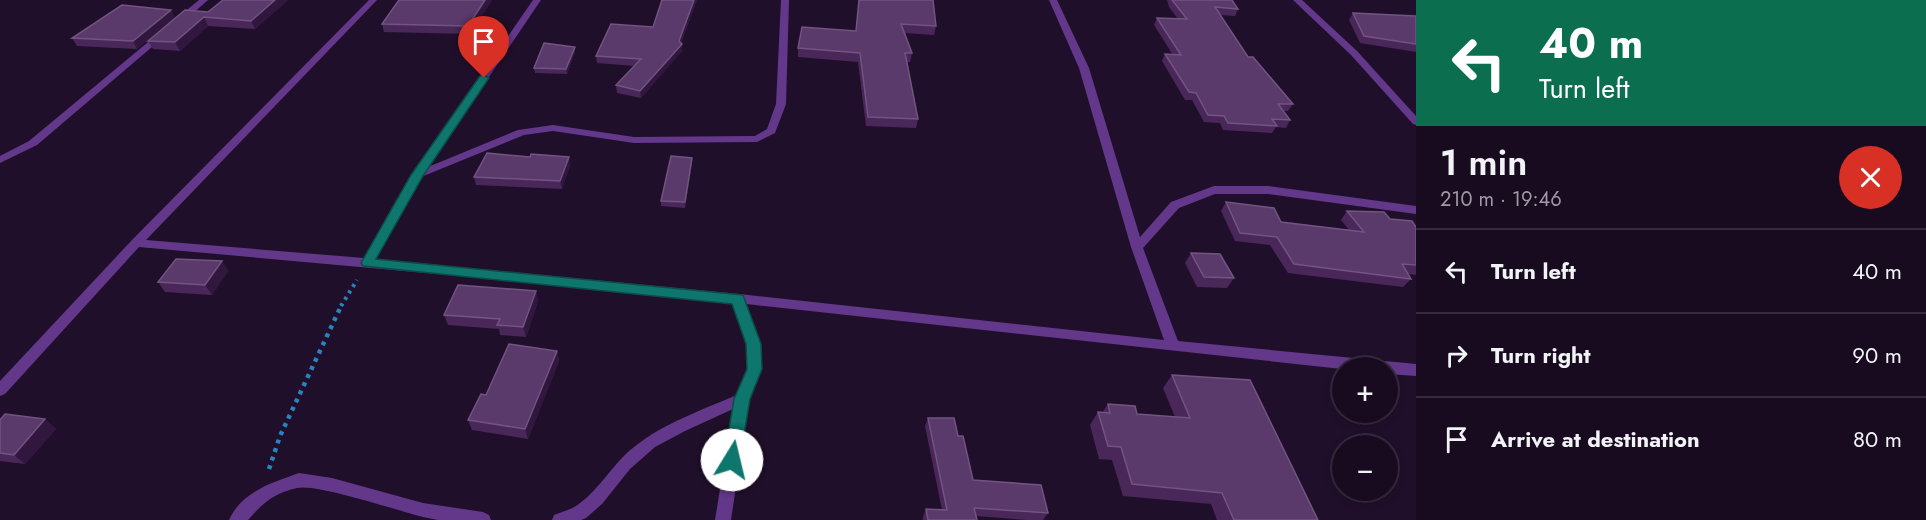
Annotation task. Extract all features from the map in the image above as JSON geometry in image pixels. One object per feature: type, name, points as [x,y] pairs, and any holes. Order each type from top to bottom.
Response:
[{"type":"street","points":[[0,160],[33,143],[204,0]]},
{"type":"street","points":[[0,390],[136,243],[373,0]]},
{"type":"street","points":[[367,263],[417,175],[537,0]]},
{"type":"street","points":[[417,175],[522,132],[553,128],[634,140],[757,139],[771,131],[781,104],[785,0]]},
{"type":"street","points":[[1053,0],[1084,69],[1137,247],[1173,347]]},
{"type":"street","points":[[1298,0],[1354,53],[1416,122]]},
{"type":"street","points":[[1137,247],[1175,205],[1214,190],[1268,190],[1416,210]]},
{"type":"street","points":[[136,243],[738,299],[1332,363]]},
{"type":"street","points":[[723,520],[742,399],[754,369],[753,344],[738,299]]},
{"type":"street","points":[[1398,369],[1416,370]]},
{"type":"street","points":[[560,520],[574,518],[601,494],[626,463],[660,437],[742,399]]},
{"type":"street","points":[[237,520],[260,495],[299,480],[332,485],[423,510],[483,520]]},
{"type":"path","points":[[260,495],[280,436],[337,313],[367,263]]},
{"type":"building","points":[[223,0],[275,0],[251,21],[204,17],[175,42],[148,41],[185,10],[208,12]]},
{"type":"building","points":[[399,0],[485,0],[468,26],[382,24]]},
{"type":"building","points":[[662,0],[694,0],[679,41],[682,44],[640,91],[616,85],[641,59],[596,56],[611,24],[653,27]]},
{"type":"building","points":[[859,0],[933,0],[936,26],[901,24],[912,53],[905,53],[918,119],[868,117],[860,53],[798,48],[802,27],[856,31]]},
{"type":"building","points":[[1172,0],[1232,0],[1238,9],[1215,7],[1248,57],[1253,57],[1293,104],[1278,104],[1290,120],[1272,119],[1277,126],[1228,123],[1224,116],[1208,115],[1196,93],[1189,92],[1165,54],[1181,55],[1157,18],[1187,19]]},
{"type":"building","points":[[122,5],[171,10],[133,41],[72,38]]},
{"type":"building","points":[[1353,13],[1416,16],[1416,44],[1364,36]]},
{"type":"building","points":[[544,43],[575,47],[566,69],[534,68]]},
{"type":"building","points":[[487,153],[530,157],[531,154],[569,157],[560,181],[474,177]]},
{"type":"building","points":[[671,156],[692,158],[685,202],[661,201]]},
{"type":"building","points":[[1226,202],[1274,208],[1281,222],[1364,232],[1347,211],[1384,212],[1390,219],[1412,221],[1416,227],[1416,265],[1402,264],[1411,279],[1294,264],[1277,237],[1240,233]]},
{"type":"building","points":[[1191,253],[1220,254],[1234,278],[1204,277]]},
{"type":"building","points":[[176,259],[222,261],[205,285],[158,282]]},
{"type":"building","points":[[458,285],[536,291],[523,327],[497,325],[500,319],[444,315]]},
{"type":"building","points":[[509,344],[557,351],[525,429],[468,420],[481,394],[486,395]]},
{"type":"building","points":[[1172,375],[1250,380],[1318,520],[1234,520],[1222,493],[1132,484],[1121,447],[1108,446],[1098,412],[1110,413],[1108,404],[1135,406],[1137,414],[1190,418]]},
{"type":"building","points":[[5,414],[45,419],[14,455],[0,453],[0,420]]},
{"type":"building","points":[[928,418],[954,418],[958,436],[963,436],[973,480],[1041,485],[1048,513],[974,508],[977,520],[928,520],[926,509],[947,510]]},
{"type":"route","points":[[484,78],[417,175],[367,263],[738,299],[753,344],[754,369],[742,399],[732,460]]}]
